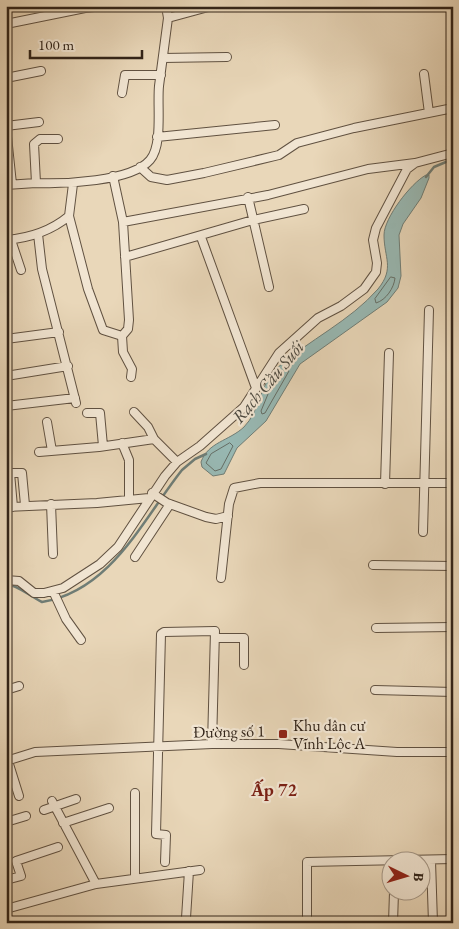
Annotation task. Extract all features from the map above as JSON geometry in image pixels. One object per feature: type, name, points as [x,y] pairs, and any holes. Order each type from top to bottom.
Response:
[{"type":"street","points":[[6,24],[104,6]]},
{"type":"street","points":[[39,122],[6,126],[9,184],[73,184],[113,176],[140,168],[154,155],[157,137],[161,75],[168,18],[166,6]]},
{"type":"street","points":[[168,18],[212,6]]},
{"type":"street","points":[[163,58],[227,57]]},
{"type":"street","points":[[6,78],[41,71]]},
{"type":"street","points":[[424,74],[429,112]]},
{"type":"street","points":[[122,93],[125,75],[161,75]]},
{"type":"street","points":[[140,168],[151,177],[167,180],[204,173],[279,155],[297,143],[453,108]]},
{"type":"street","points":[[157,137],[275,125]]},
{"type":"street","points":[[36,183],[34,144],[40,139],[58,139]]},
{"type":"street","points":[[122,222],[199,209],[248,197],[268,195],[368,169],[415,163],[453,153]]},
{"type":"street","points":[[57,596],[62,588],[100,564],[118,547],[177,462],[200,446],[244,407],[279,353],[318,318],[356,297],[371,280],[376,272],[377,263],[373,240],[376,228],[407,169],[415,163]]},
{"type":"street","points":[[113,176],[122,222],[129,320],[128,329],[122,336],[123,352],[132,369],[131,377]]},
{"type":"street","points":[[73,184],[69,216],[88,289],[103,330],[122,336]]},
{"type":"street","points":[[248,197],[269,286]]},
{"type":"street","points":[[125,257],[201,237],[253,220],[304,209]]},
{"type":"street","points":[[21,270],[9,240],[38,234],[69,216]]},
{"type":"street","points":[[6,406],[75,400],[68,366],[42,269],[38,234]]},
{"type":"street","points":[[201,237],[256,388]]},
{"type":"street","points":[[423,532],[429,310]]},
{"type":"street","points":[[6,339],[59,332]]},
{"type":"street","points":[[386,484],[389,353]]},
{"type":"street","points":[[6,376],[68,366]]},
{"type":"street","points":[[134,412],[148,427],[154,439],[177,462]]},
{"type":"street","points":[[87,413],[100,413],[103,446]]},
{"type":"street","points":[[47,422],[52,450]]},
{"type":"street","points":[[39,452],[154,439]]},
{"type":"street","points":[[122,443],[129,460],[129,500]]},
{"type":"street","points":[[25,505],[22,473],[10,473],[9,507],[129,500],[153,496],[169,504],[213,519],[228,516]]},
{"type":"street","points":[[221,578],[228,516],[234,488],[260,483],[453,483]]},
{"type":"street","points":[[51,504],[54,554]]},
{"type":"street","points":[[135,556],[169,504]]},
{"type":"street","points":[[373,565],[453,566]]},
{"type":"street","points":[[6,580],[18,580],[34,593],[57,596]]},
{"type":"street","points":[[57,596],[66,618],[81,640]]},
{"type":"street","points":[[376,628],[453,627]]},
{"type":"street","points":[[165,862],[166,835],[156,834],[161,634],[169,631],[215,631],[212,744]]},
{"type":"street","points":[[215,638],[244,638],[244,665]]},
{"type":"street","points":[[6,690],[19,686]]},
{"type":"street","points":[[374,690],[453,692]]},
{"type":"street","name":"Đường số 1","points":[[7,761],[34,752],[212,744],[279,744],[397,752],[453,752]]},
{"type":"street","points":[[7,761],[19,796]]},
{"type":"street","points":[[135,793],[135,878]]},
{"type":"street","points":[[44,810],[54,804],[76,799]]},
{"type":"street","points":[[54,804],[96,884]]},
{"type":"street","points":[[63,823],[109,808]]},
{"type":"street","points":[[6,822],[26,816]]},
{"type":"street","points":[[6,880],[21,876],[16,861],[58,847]]},
{"type":"street","points":[[432,860],[453,860]]},
{"type":"street","points":[[306,923],[307,862],[382,861]]},
{"type":"street","points":[[6,910],[96,884],[200,870]]},
{"type":"street","points":[[186,918],[189,871]]},
{"type":"street","points":[[432,892],[433,923]]},
{"type":"street","points":[[393,923],[394,902]]},
{"type":"water","points":[[426,175],[429,175],[429,178],[421,198],[403,224],[399,235],[401,276],[398,288],[387,302],[300,364],[266,421],[237,448],[224,474],[213,476],[202,467],[201,462],[204,455],[214,446],[244,427],[254,413],[271,374],[289,358],[355,311],[383,282],[387,269],[384,235],[388,220],[406,193]]},
{"type":"waterway","name":"Rạch Cầu Suối","points":[[426,177],[434,167],[453,159]]},
{"type":"waterway","name":"Rạch Cầu Suối","points":[[6,584],[20,589],[42,602],[66,595],[88,584],[123,550],[182,470],[195,459],[206,454]]},
{"type":"place","name":"Khu dân cư Vĩnh Lộc A","points":[[283,734]]},
{"type":"district","name":"Ấp 72","points":[[274,790]]}]
